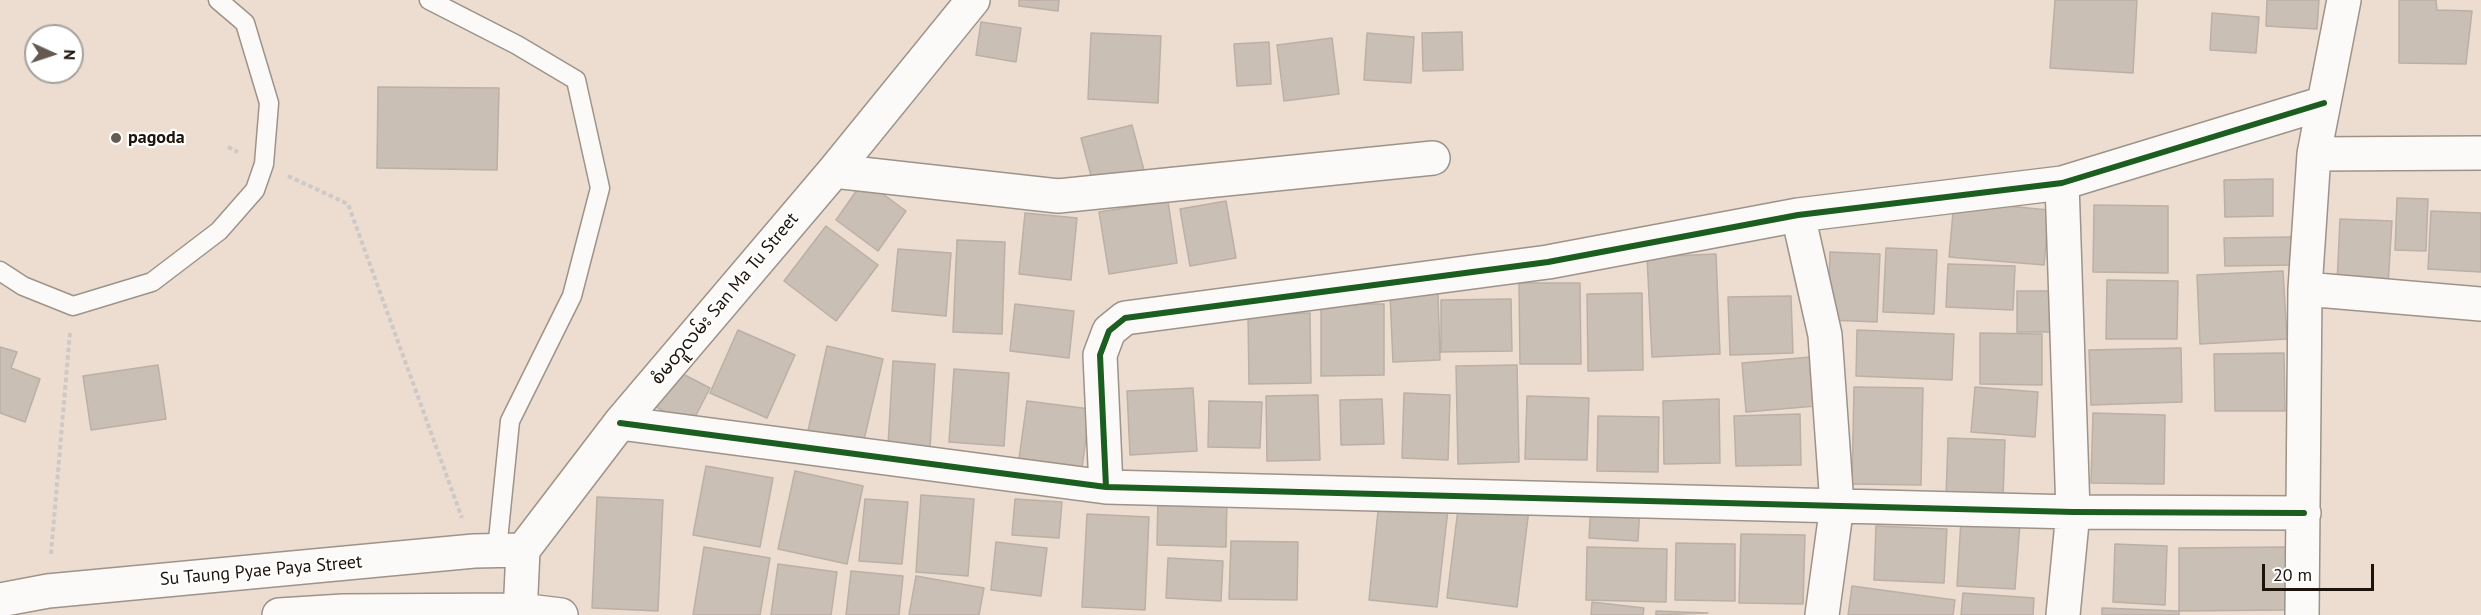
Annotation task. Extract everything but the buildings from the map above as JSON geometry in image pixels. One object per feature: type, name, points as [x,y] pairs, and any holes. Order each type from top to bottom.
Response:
[{"type":"street","name":"စံမတူလမ်း San Ma Tu Street","points":[[498,550],[620,423],[834,171],[973,0]]},
{"type":"street","points":[[2302,615],[2305,289],[2314,154],[2344,0]]},
{"type":"street","points":[[1106,487],[1100,355],[1109,331],[1125,318],[1548,262],[1798,215],[2062,183],[2324,103]]},
{"type":"street","points":[[2314,154],[2481,153]]},
{"type":"street","points":[[834,171],[1058,196],[1433,158]]},
{"type":"street","points":[[2062,183],[2073,512],[2063,615]]},
{"type":"street","points":[[1798,215],[1825,335],[1837,505],[1822,615]]},
{"type":"street","points":[[2305,289],[2481,304]]},
{"type":"street","points":[[620,423],[1106,487],[2073,512],[2304,513]]},
{"type":"street","name":"Su Taung Pyae Paya Street","points":[[0,600],[48,591],[498,550]]},
{"type":"street","points":[[498,550],[520,612]]},
{"type":"street","points":[[279,615],[343,611],[520,612],[561,615]]},
{"type":"lane","points":[[0,271],[23,286],[73,306],[152,282],[219,231],[255,190],[264,164],[269,103],[245,24],[218,0]]},
{"type":"lane","points":[[429,0],[517,45],[576,80],[600,188],[572,296],[510,422],[498,550]]},
{"type":"path","points":[[228,147],[348,204],[498,550]]},
{"type":"path","points":[[48,591],[73,306]]},
{"type":"cycle path","points":[[1106,487],[1100,355],[1109,331],[1125,318],[1548,262],[1798,215],[2062,183],[2324,103]]},
{"type":"cycle path","points":[[620,423],[1106,487],[2073,512],[2304,513]]},
{"type":"place","name":"pagoda","points":[[116,138]]}]
